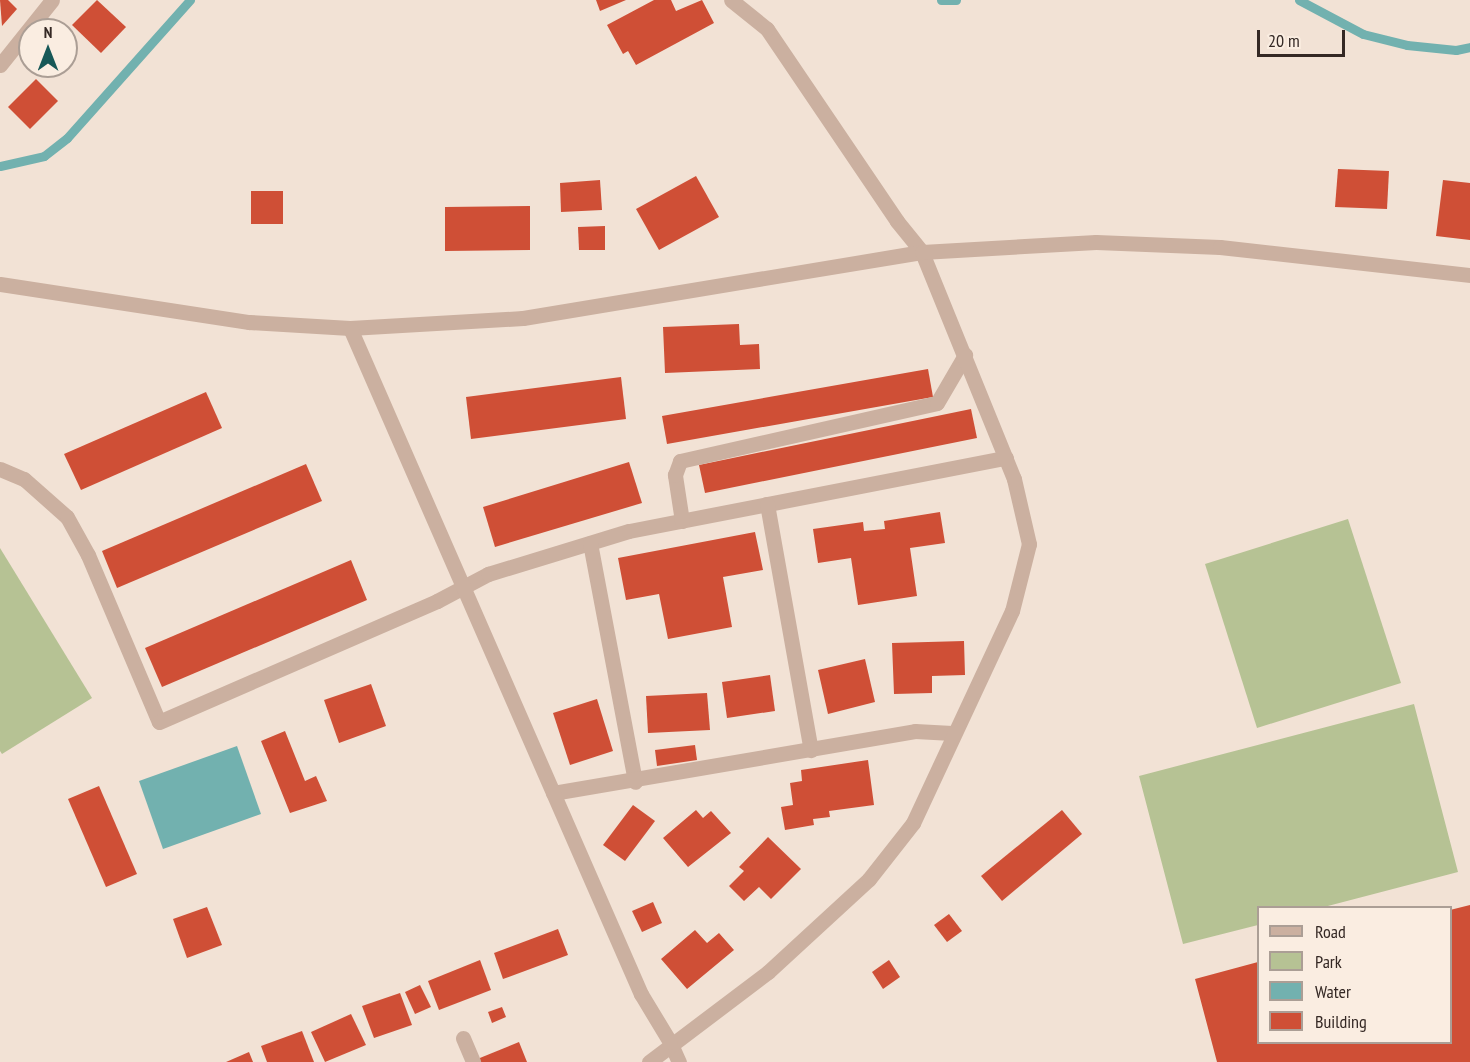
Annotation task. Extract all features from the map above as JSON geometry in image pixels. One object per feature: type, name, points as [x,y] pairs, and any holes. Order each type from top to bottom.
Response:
[{"type":"street","points":[[0,65],[51,0]]},
{"type":"street","points":[[649,1062],[670,1042],[768,972],[869,879],[913,823],[952,733],[1012,610],[1029,544],[1006,458],[922,252],[897,221],[767,29],[731,0]]},
{"type":"street","points":[[0,284],[249,322],[350,328],[523,318],[922,252],[1118,243],[1220,247],[1470,275]]},
{"type":"street","points":[[350,328],[641,994],[670,1042],[679,1062]]},
{"type":"street","points":[[682,521],[675,475],[680,461],[937,403],[965,355]]},
{"type":"street","points":[[0,469],[24,479],[67,517],[88,555],[159,722],[488,574],[590,543],[682,521],[1006,458]]},
{"type":"street","points":[[767,504],[811,750]]},
{"type":"street","points":[[590,543],[635,782]]},
{"type":"street","points":[[553,793],[635,782],[915,731],[952,733]]},
{"type":"street","points":[[463,1038],[473,1062]]},
{"type":"green space","points":[[1348,519],[1401,683],[1257,728],[1205,564]]},
{"type":"green space","points":[[0,548],[92,698],[2,754],[0,751]]},
{"type":"green space","points":[[1414,704],[1458,872],[1328,906],[1257,906],[1257,925],[1183,944],[1139,776]]},
{"type":"water","points":[[237,746],[261,814],[163,849],[139,781]]},
{"type":"building","points":[[0,0],[8,0],[17,9],[2,26]]},
{"type":"building","points":[[97,0],[126,27],[101,53],[78,31],[78,19]]},
{"type":"building","points":[[596,0],[626,0],[600,11]]},
{"type":"building","points":[[654,0],[671,0],[676,11],[702,0],[714,23],[636,65],[628,51],[623,54],[607,25]]},
{"type":"building","points":[[36,79],[58,101],[30,129],[8,107]]},
{"type":"building","points":[[1338,169],[1389,171],[1387,209],[1335,207]]},
{"type":"building","points":[[696,176],[719,217],[659,250],[636,209]]},
{"type":"building","points":[[600,180],[602,210],[561,212],[560,183]]},
{"type":"building","points":[[1443,180],[1470,183],[1470,240],[1436,236]]},
{"type":"building","points":[[251,191],[283,191],[283,224],[251,224]]},
{"type":"building","points":[[530,206],[530,250],[445,251],[445,207]]},
{"type":"building","points":[[605,226],[605,250],[579,250],[578,227]]},
{"type":"building","points":[[739,324],[740,345],[759,344],[760,369],[665,373],[663,327]]},
{"type":"building","points":[[928,369],[933,397],[667,444],[662,416]]},
{"type":"building","points":[[621,377],[626,419],[471,439],[466,397]]},
{"type":"building","points":[[206,392],[222,428],[81,490],[64,454]]},
{"type":"building","points":[[971,409],[977,438],[705,493],[699,465]]},
{"type":"building","points":[[629,462],[642,503],[495,547],[483,507]]},
{"type":"building","points":[[306,464],[322,501],[117,588],[102,551]]},
{"type":"building","points":[[940,512],[945,543],[910,548],[917,596],[858,605],[851,558],[818,563],[813,529],[863,522],[864,531],[885,529],[884,521]]},
{"type":"building","points":[[755,532],[763,570],[723,577],[732,627],[668,639],[659,594],[626,600],[618,558]]},
{"type":"building","points":[[351,560],[367,600],[162,687],[145,648]]},
{"type":"building","points":[[964,641],[965,675],[932,676],[932,693],[894,694],[892,643]]},
{"type":"building","points":[[865,659],[875,702],[828,714],[818,670]]},
{"type":"building","points":[[770,675],[775,711],[727,718],[722,682]]},
{"type":"building","points":[[371,684],[386,726],[339,743],[324,700]]},
{"type":"building","points":[[707,693],[710,730],[648,733],[646,696]]},
{"type":"building","points":[[597,699],[613,751],[570,765],[553,713]]},
{"type":"building","points":[[285,731],[305,781],[316,776],[327,801],[290,813],[261,741]]},
{"type":"building","points":[[695,745],[697,760],[657,766],[655,750]]},
{"type":"building","points":[[868,760],[874,805],[829,811],[830,817],[813,819],[814,825],[785,830],[781,807],[793,805],[790,783],[802,781],[801,770]]},
{"type":"building","points":[[99,786],[137,874],[106,887],[68,799]]},
{"type":"building","points":[[633,805],[655,821],[625,861],[603,845]]},
{"type":"building","points":[[696,810],[703,818],[711,811],[731,833],[688,867],[663,838]]},
{"type":"building","points":[[1062,810],[1082,834],[1002,901],[981,876]]},
{"type":"building","points":[[768,837],[801,869],[771,899],[759,887],[744,901],[729,886],[744,871],[739,867]]},
{"type":"building","points":[[653,902],[662,923],[642,932],[632,911]]},
{"type":"building","points":[[1470,905],[1470,1062],[1217,1062],[1195,979],[1257,962],[1257,1044],[1452,1044],[1452,910]]},
{"type":"building","points":[[207,907],[222,945],[187,958],[173,919]]},
{"type":"building","points":[[949,914],[962,931],[947,942],[934,925]]},
{"type":"building","points":[[558,929],[568,955],[503,979],[494,953]]},
{"type":"building","points":[[695,930],[707,943],[719,933],[734,950],[687,989],[661,959]]},
{"type":"building","points":[[480,960],[491,990],[439,1010],[428,981]]},
{"type":"building","points":[[889,960],[900,977],[883,989],[872,972]]},
{"type":"building","points":[[420,985],[431,1007],[415,1014],[405,992]]},
{"type":"building","points":[[400,993],[412,1025],[374,1038],[362,1006]]},
{"type":"building","points":[[502,1007],[506,1017],[492,1023],[488,1012]]},
{"type":"building","points":[[351,1014],[366,1045],[325,1062],[311,1032]]},
{"type":"building","points":[[302,1031],[314,1062],[267,1062],[261,1046]]},
{"type":"building","points":[[519,1042],[527,1062],[470,1062]]},
{"type":"building","points":[[249,1052],[253,1062],[226,1062]]},
{"type":"waterway","points":[[0,166],[44,156],[67,138],[190,0]]},
{"type":"waterway","points":[[941,0],[956,0]]},
{"type":"waterway","points":[[1299,0],[1363,34],[1407,45],[1456,50],[1470,47]]}]
